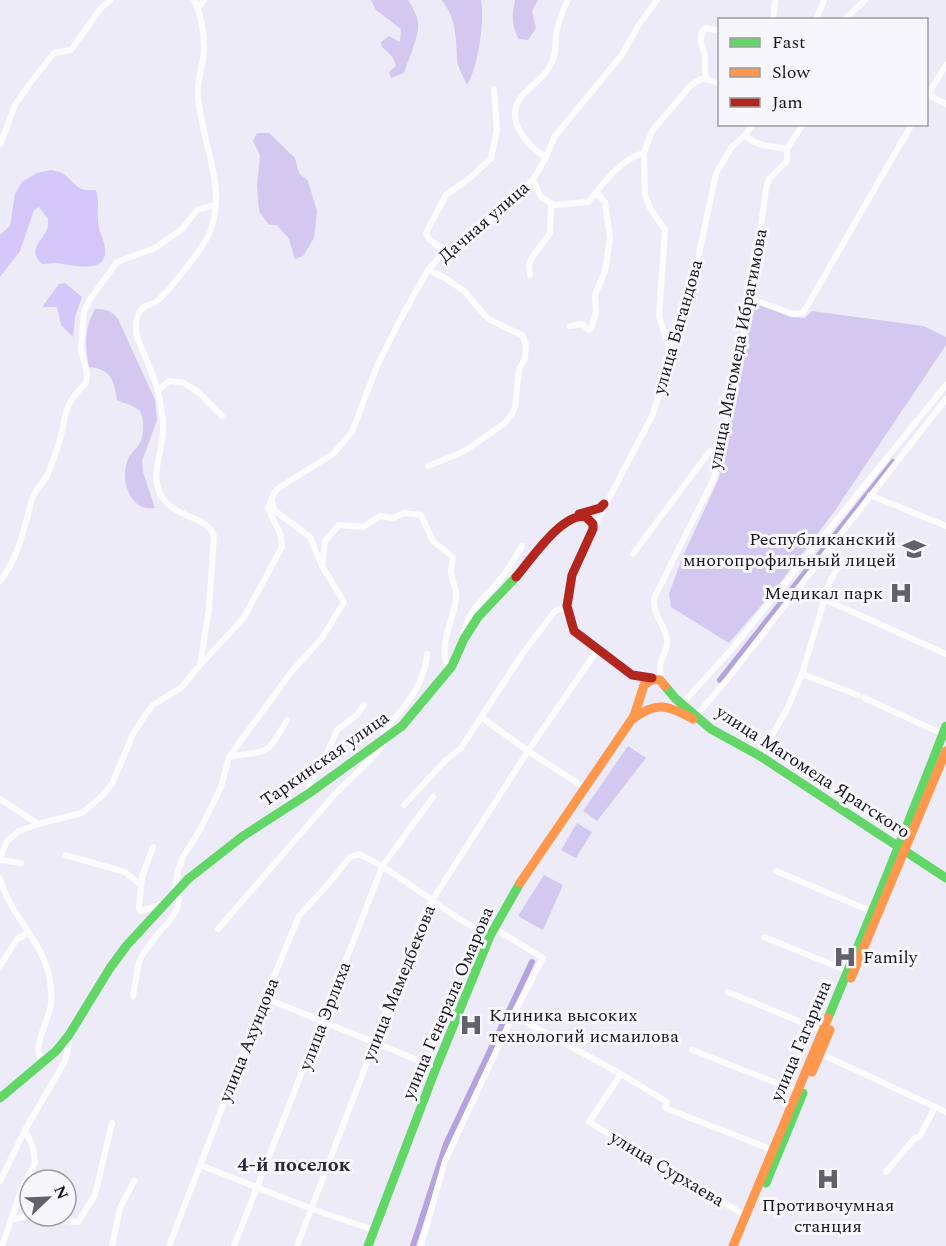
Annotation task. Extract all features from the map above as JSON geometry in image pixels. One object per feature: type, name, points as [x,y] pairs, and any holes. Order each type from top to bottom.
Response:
[{"type":"main road","name":"Таркинская улица","points":[[0,1098],[48,1059],[69,1035],[127,945],[188,879],[243,836],[308,794],[402,726],[449,670],[478,617],[520,574],[562,524],[579,514],[600,508],[604,504]]},
{"type":"main road","points":[[579,514],[585,515],[593,526],[572,575],[567,606],[574,631],[632,675],[652,678],[665,685],[666,699],[655,706]]},
{"type":"main road","points":[[632,675],[640,696],[646,703],[671,707],[711,729]]},
{"type":"main road","points":[[640,696],[643,684],[652,678]]},
{"type":"main road","name":"улица Магомеда Ярагского","points":[[665,685],[682,704],[711,729],[760,756],[946,878]]},
{"type":"main road","name":"улица Генерала Омарова","points":[[368,1246],[493,932],[518,886],[634,716],[640,696]]},
{"type":"main road","name":"улица Генерала Омарова","points":[[585,787],[634,717],[655,706]]},
{"type":"main road","points":[[902,850],[920,789],[945,732]]},
{"type":"main road","points":[[902,850],[946,751]]},
{"type":"main road","name":"улица Гагарина","points":[[739,1246],[902,850]]},
{"type":"main road","name":"улица Гагарина","points":[[733,1246],[817,1052],[823,1031],[848,970],[875,912]]},
{"type":"main road","name":"улица Генерала Омарова","points":[[374,1229],[493,932]]},
{"type":"street","points":[[0,145],[15,105],[31,82],[54,53],[71,50],[101,8],[111,0]]},
{"type":"street","points":[[194,0],[198,8],[204,48],[198,92],[212,168],[215,205],[213,223],[202,247],[159,299],[143,307],[138,316],[136,336],[158,390],[163,430],[156,469],[160,492],[173,510],[206,524],[213,531],[214,536],[208,609],[200,665]]},
{"type":"street","points":[[198,8],[204,0]]},
{"type":"street","points":[[546,157],[526,140],[519,130],[515,115],[518,101],[550,66],[556,54],[556,34],[568,0]]},
{"type":"street","name":"Дачная улица","points":[[272,496],[287,481],[333,454],[352,432],[377,366],[428,270],[445,251],[490,219],[533,180],[555,136],[621,56],[638,26],[657,0]]},
{"type":"street","points":[[772,18],[775,0]]},
{"type":"street","points":[[817,18],[824,0]]},
{"type":"street","points":[[846,18],[865,0]]},
{"type":"street","points":[[707,79],[703,67],[704,52],[700,43],[702,32],[706,28],[718,31]]},
{"type":"street","points":[[928,94],[946,64]]},
{"type":"street","points":[[671,344],[668,345],[659,316],[665,230],[645,195],[644,153],[652,131],[692,84],[702,79],[718,83]]},
{"type":"street","points":[[445,251],[429,239],[426,233],[446,195],[471,177],[491,158],[497,130],[494,89]]},
{"type":"street","points":[[928,96],[946,104]]},
{"type":"street","name":"улица Багандова","points":[[593,526],[652,416],[666,377],[671,344],[691,290],[716,174],[731,148],[752,126]]},
{"type":"street","name":"улица Магомеда Ибрагимова","points":[[665,685],[659,666],[667,639],[655,613],[654,598],[714,477],[751,299],[766,189],[769,179],[787,161],[787,149],[802,126]]},
{"type":"street","points":[[751,299],[793,314],[803,313],[911,126]]},
{"type":"street","points":[[745,135],[762,145],[787,149]]},
{"type":"street","points":[[533,180],[541,197],[551,204],[562,206],[588,202],[633,155],[644,153]]},
{"type":"street","points":[[570,326],[582,324],[588,330],[591,329],[596,312],[595,295],[608,260],[610,238],[607,209],[605,202],[596,192]]},
{"type":"street","points":[[530,275],[531,260],[550,233],[551,204]]},
{"type":"street","points":[[0,581],[14,556],[29,516],[32,498],[46,477],[62,432],[63,416],[72,397],[86,383],[87,373],[81,349],[84,311],[91,298],[117,262],[155,248],[182,229],[197,210],[215,205]]},
{"type":"street","points":[[428,270],[464,291],[488,319],[522,335],[526,344],[525,359],[519,369],[516,400],[512,414],[505,423],[458,454],[428,466]]},
{"type":"street","points":[[158,390],[169,381],[184,383],[198,392],[222,416]]},
{"type":"street","points":[[682,704],[731,650],[946,385]]},
{"type":"street","points":[[696,716],[946,399]]},
{"type":"street","points":[[633,554],[710,451],[720,454]]},
{"type":"street","points":[[869,480],[877,487]]},
{"type":"street","points":[[870,495],[946,526]]},
{"type":"street","points":[[133,996],[139,962],[143,954],[177,909],[179,899],[175,888],[178,871],[183,857],[200,830],[221,787],[229,757],[292,671],[322,638],[344,602],[322,566],[310,537],[274,510],[272,496]]},
{"type":"street","points":[[21,863],[0,860],[3,848],[13,836],[38,824],[82,813],[102,796],[112,784],[133,734],[153,705],[182,687],[243,620],[282,547],[280,536],[268,508],[272,496]]},
{"type":"street","points":[[322,566],[325,541],[339,525],[363,527],[380,516],[393,518],[404,513],[421,515],[433,541],[453,557],[451,571],[457,591],[445,639],[445,661],[449,670]]},
{"type":"street","points":[[464,639],[464,626],[474,610],[502,578],[522,546]]},
{"type":"street","points":[[760,756],[787,709],[802,674],[830,581],[843,559]]},
{"type":"street","points":[[824,599],[946,654]]},
{"type":"street","points":[[404,805],[446,760],[461,748],[523,654],[555,611],[567,606]]},
{"type":"street","name":"улица Мамедбекова","points":[[297,1246],[424,913],[528,751],[598,649]]},
{"type":"street","points":[[218,928],[335,795],[375,755],[387,737],[384,734],[386,727],[403,709],[421,679],[427,664],[427,654]]},
{"type":"street","points":[[802,674],[945,732]]},
{"type":"street","points":[[308,794],[310,781],[325,758],[337,730],[357,715],[364,705]]},
{"type":"street","points":[[481,717],[528,751],[585,787]]},
{"type":"street","points":[[229,757],[262,753],[271,747],[287,720]]},
{"type":"street","name":"улица Эрлиха","points":[[234,1246],[383,865],[433,797]]},
{"type":"street","points":[[0,799],[38,824]]},
{"type":"street","points":[[153,847],[141,885],[139,907],[140,911],[164,904]]},
{"type":"street","name":"улица Ахундова","points":[[169,1246],[299,916],[350,857],[359,854],[383,865]]},
{"type":"street","points":[[64,855],[125,872],[141,885]]},
{"type":"street","points":[[383,865],[432,899],[543,958],[513,1016],[445,1161],[421,1246]]},
{"type":"street","points":[[776,871],[875,912]]},
{"type":"street","points":[[0,878],[9,901],[45,964],[50,980],[51,1004],[38,1049],[40,1057],[48,1059]]},
{"type":"street","points":[[0,966],[17,939],[28,933]]},
{"type":"street","points":[[764,937],[848,970]]},
{"type":"street","points":[[728,992],[823,1031]]},
{"type":"street","points":[[265,998],[437,1068]]},
{"type":"street","points":[[513,1016],[621,1074],[667,1102],[665,1108],[773,1150]]},
{"type":"street","points":[[0,1180],[64,1060],[69,1035]]},
{"type":"street","points":[[692,1050],[798,1092]]},
{"type":"street","points":[[817,1052],[946,1112]]},
{"type":"street","name":"улица Сурхаева","points":[[621,1074],[589,1122],[746,1216]]},
{"type":"street","points":[[886,1172],[914,1139],[920,1136],[935,1107]]},
{"type":"street","points":[[78,1222],[95,1195],[112,1123]]},
{"type":"street","points":[[2,1246],[21,1191],[35,1163],[33,1147],[25,1130]]},
{"type":"street","points":[[200,1165],[312,1209],[374,1229]]},
{"type":"street","points":[[112,1246],[120,1208],[135,1181]]},
{"type":"street","points":[[11,1220],[18,1218]]},
{"type":"shaded area","points":[[371,0],[408,0],[417,19],[417,34],[404,73],[391,78],[389,72],[396,66],[393,58],[382,47],[381,42],[389,36],[400,42],[401,29],[376,10]]},
{"type":"shaded area","points":[[441,0],[481,0],[480,44],[467,85],[457,61],[450,13]]},
{"type":"shaded area","points":[[515,0],[538,0],[532,11],[536,28],[528,40],[519,39],[513,25]]},
{"type":"shaded area","points":[[257,133],[269,133],[295,158],[299,173],[308,181],[317,211],[314,238],[303,256],[295,259],[289,239],[277,225],[269,225],[259,211],[257,186],[260,155],[253,141]]},
{"type":"shaded area","points":[[51,170],[64,174],[81,189],[96,190],[98,222],[105,246],[104,257],[94,266],[42,264],[35,254],[35,249],[45,234],[48,219],[39,207],[34,210],[20,251],[0,277],[0,235],[10,226],[15,194],[22,182],[37,173]]},
{"type":"shaded area","points":[[65,283],[82,297],[75,317],[73,337],[61,325],[57,307],[42,307],[59,284]]},
{"type":"shaded area","points":[[756,303],[790,317],[805,318],[812,311],[923,326],[946,337],[946,345],[834,512],[776,588],[729,643],[671,607],[669,594],[683,556],[719,478],[753,306]]},
{"type":"shaded area","points":[[95,309],[108,311],[118,319],[155,400],[157,420],[142,461],[143,472],[155,508],[146,508],[132,499],[126,483],[126,465],[143,434],[141,413],[134,407],[117,400],[115,387],[107,373],[89,367],[86,338]]},
{"type":"shaded area","points":[[628,746],[646,758],[597,821],[583,811]]},
{"type":"shaded area","points":[[577,823],[592,832],[576,858],[561,850]]},
{"type":"shaded area","points":[[544,875],[563,885],[543,930],[518,916]]},
{"type":"waterway","points":[[720,680],[893,462]]},
{"type":"waterway","points":[[413,1246],[446,1144],[532,962]]},
{"type":"traffic: fast","points":[[0,1098],[56,1051],[69,1035],[110,968],[127,945],[188,879],[243,836],[308,794],[402,726],[452,666],[464,639],[478,617],[516,577]]},
{"type":"traffic: fast","points":[[665,686],[675,698],[711,729],[760,756],[946,878]]},
{"type":"traffic: fast","points":[[828,1018],[946,726]]},
{"type":"traffic: fast","points":[[368,1246],[436,1068],[490,936],[520,883]]},
{"type":"traffic: fast","points":[[766,1183],[803,1093]]},
{"type":"traffic: slow","points":[[520,883],[634,716],[644,685],[653,679],[660,680],[665,686]]},
{"type":"traffic: slow","points":[[633,719],[656,707],[669,708],[693,719]]},
{"type":"traffic: slow","points":[[851,978],[946,751]]},
{"type":"traffic: slow","points":[[733,1246],[828,1018]]},
{"type":"traffic: slow","points":[[812,1072],[830,1030]]},
{"type":"traffic: jam","points":[[579,514],[600,508],[604,504]]},
{"type":"traffic: jam","points":[[516,577],[557,529],[577,517],[586,517],[593,524],[593,529],[572,575],[567,606],[574,631],[632,675],[652,678]]},
{"type":"place","name":"Республиканский многопрофильный лицей","points":[[914,549]]},
{"type":"place","name":"Медикал парк","points":[[901,593]]},
{"type":"place","name":"Family","points":[[845,957]]},
{"type":"place","name":"Клиника высоких технологий исмаилова","points":[[471,1025]]},
{"type":"place","name":"Противочумная станция","points":[[828,1179]]},
{"type":"district","name":"4-й поселок","points":[[294,1165]]}]
